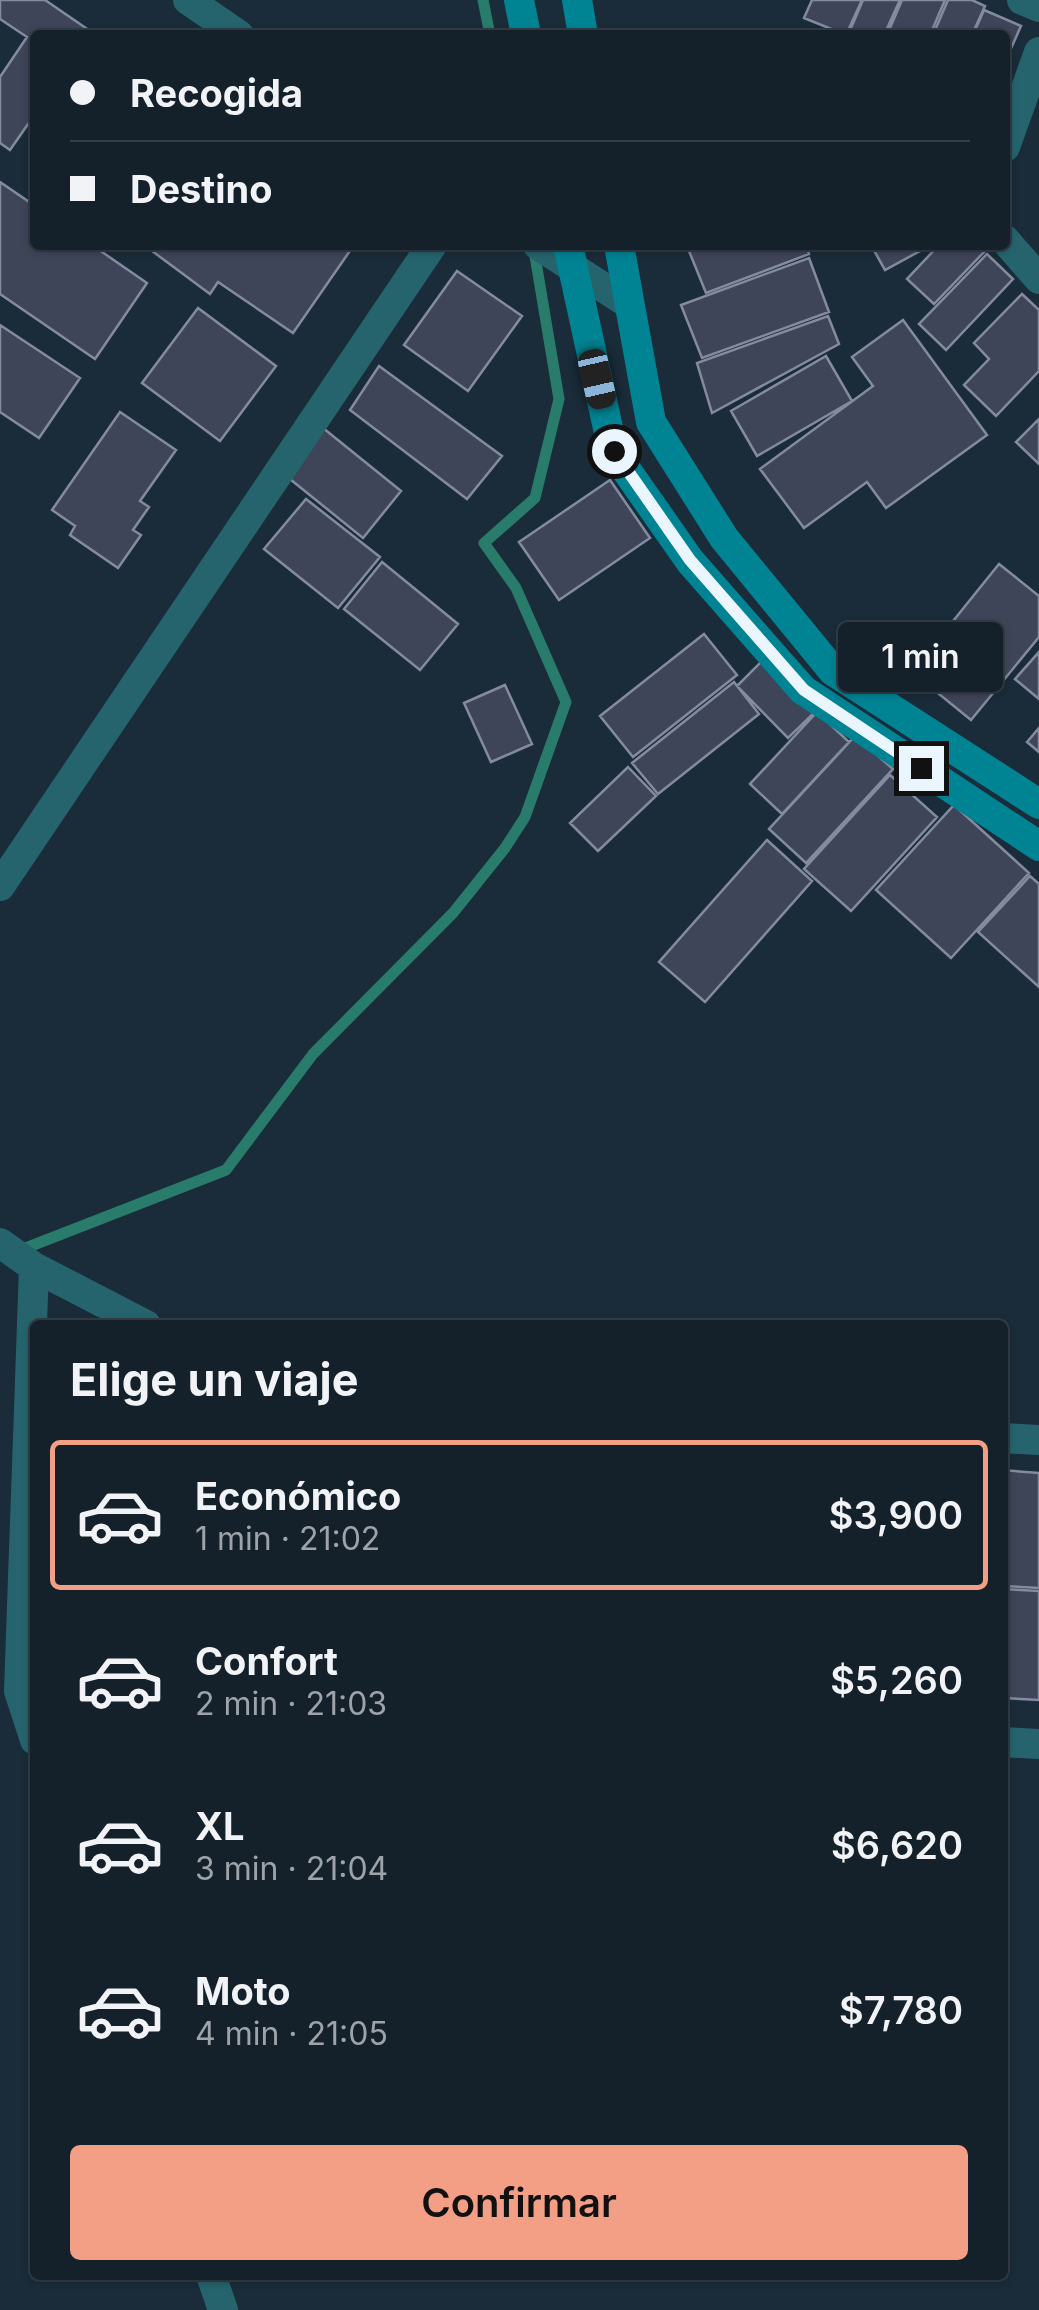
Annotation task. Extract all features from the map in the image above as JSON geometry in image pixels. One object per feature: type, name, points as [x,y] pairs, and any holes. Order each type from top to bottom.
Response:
[{"type":"main road","points":[[519,0],[525,30]]},
{"type":"main road","points":[[577,0],[582,30]]},
{"type":"main road","points":[[620,250],[652,422],[724,538],[833,671],[1039,804]]},
{"type":"main road","points":[[570,258],[614,451],[690,560],[804,690],[1039,846]]},
{"type":"main road","points":[[690,560],[724,538]]},
{"type":"street","points":[[188,0],[232,30]]},
{"type":"street","points":[[1022,0],[1039,6]]},
{"type":"street","points":[[1010,133],[1039,52]]},
{"type":"street","points":[[1010,246],[1039,279]]},
{"type":"street","points":[[0,886],[429,250]]},
{"type":"street","points":[[570,258],[629,304]]},
{"type":"street","points":[[0,1244],[34,1268],[136,1320]]},
{"type":"street","points":[[33,1320],[34,1268]]},
{"type":"street","points":[[1008,1438],[1039,1440]]},
{"type":"street","points":[[27,1692],[30,1510]]},
{"type":"street","points":[[1008,1742],[1039,1744]]},
{"type":"street","points":[[213,2280],[223,2310]]},
{"type":"building","points":[[0,0],[45,0],[89,30],[30,30],[30,121],[10,150],[0,143],[0,77],[27,37],[0,19]]},
{"type":"building","points":[[812,0],[862,0],[848,30],[834,30],[804,18]]},
{"type":"building","points":[[863,0],[900,0],[886,30],[850,30]]},
{"type":"building","points":[[902,0],[945,0],[932,30],[889,30]]},
{"type":"building","points":[[948,0],[972,0],[985,6],[974,30],[935,30]]},
{"type":"building","points":[[984,10],[1021,26],[1010,51],[1010,30],[975,30]]},
{"type":"building","points":[[0,182],[30,203],[30,250],[99,250],[147,283],[95,359],[0,294]]},
{"type":"building","points":[[151,250],[351,250],[293,333],[218,282],[210,294]]},
{"type":"building","points":[[808,250],[809,254],[706,293],[689,251]]},
{"type":"building","points":[[874,250],[922,250],[885,270]]},
{"type":"building","points":[[934,250],[986,250],[934,304],[907,279]]},
{"type":"building","points":[[987,254],[1013,279],[946,350],[919,324]]},
{"type":"building","points":[[809,258],[829,312],[702,358],[681,305]]},
{"type":"building","points":[[457,271],[522,316],[468,391],[404,345]]},
{"type":"building","points":[[1022,294],[1039,310],[1039,371],[996,416],[964,385],[989,359],[974,343]]},
{"type":"building","points":[[198,308],[276,366],[220,441],[142,383]]},
{"type":"building","points":[[828,316],[839,344],[712,413],[697,363]]},
{"type":"building","points":[[903,320],[987,435],[886,508],[867,482],[804,528],[760,469],[873,386],[852,357]]},
{"type":"building","points":[[0,325],[80,378],[39,438],[0,412]]},
{"type":"building","points":[[826,356],[852,401],[757,456],[731,411]]},
{"type":"building","points":[[379,366],[502,456],[467,499],[350,410]]},
{"type":"building","points":[[120,412],[176,450],[140,501],[149,507],[133,530],[141,535],[118,568],[70,535],[75,526],[52,510]]},
{"type":"building","points":[[1039,419],[1039,464],[1016,442]]},
{"type":"building","points":[[323,428],[401,491],[363,538],[285,475]]},
{"type":"building","points":[[610,480],[650,538],[559,600],[519,542]]},
{"type":"building","points":[[306,499],[380,557],[338,608],[264,549]]},
{"type":"building","points":[[382,562],[458,624],[420,670],[344,609]]},
{"type":"building","points":[[999,564],[1039,596],[1039,637],[971,720],[912,672]]},
{"type":"building","points":[[704,634],[737,675],[633,757],[600,716]]},
{"type":"building","points":[[1039,652],[1039,699],[1015,679]]},
{"type":"building","points":[[764,659],[815,712],[788,738],[737,686]]},
{"type":"building","points":[[734,682],[759,714],[658,794],[632,763]]},
{"type":"building","points":[[505,685],[532,744],[491,762],[464,703]]},
{"type":"building","points":[[817,712],[849,742],[782,814],[750,784]]},
{"type":"building","points":[[1039,728],[1039,752],[1027,742]]},
{"type":"building","points":[[855,736],[893,769],[806,863],[769,829]]},
{"type":"building","points":[[628,767],[656,796],[598,851],[570,823]]},
{"type":"building","points":[[890,775],[937,817],[851,911],[804,869]]},
{"type":"building","points":[[954,805],[1029,873],[951,958],[876,890]]},
{"type":"building","points":[[767,840],[812,881],[705,1002],[659,962]]},
{"type":"building","points":[[1030,876],[1039,884],[1039,987],[978,932]]},
{"type":"building","points":[[1008,1470],[1039,1473],[1039,1588],[1008,1586]]},
{"type":"building","points":[[1008,1589],[1039,1591],[1039,1700],[1008,1698]]},
{"type":"waterway","points":[[483,0],[489,30]]},
{"type":"waterway","points":[[18,1251],[226,1170],[313,1054],[453,913],[525,817],[566,702],[516,588],[484,543],[535,498],[559,399],[535,256]]},
{"type":"route","points":[[614,451],[690,560],[804,690],[921,768]]}]
